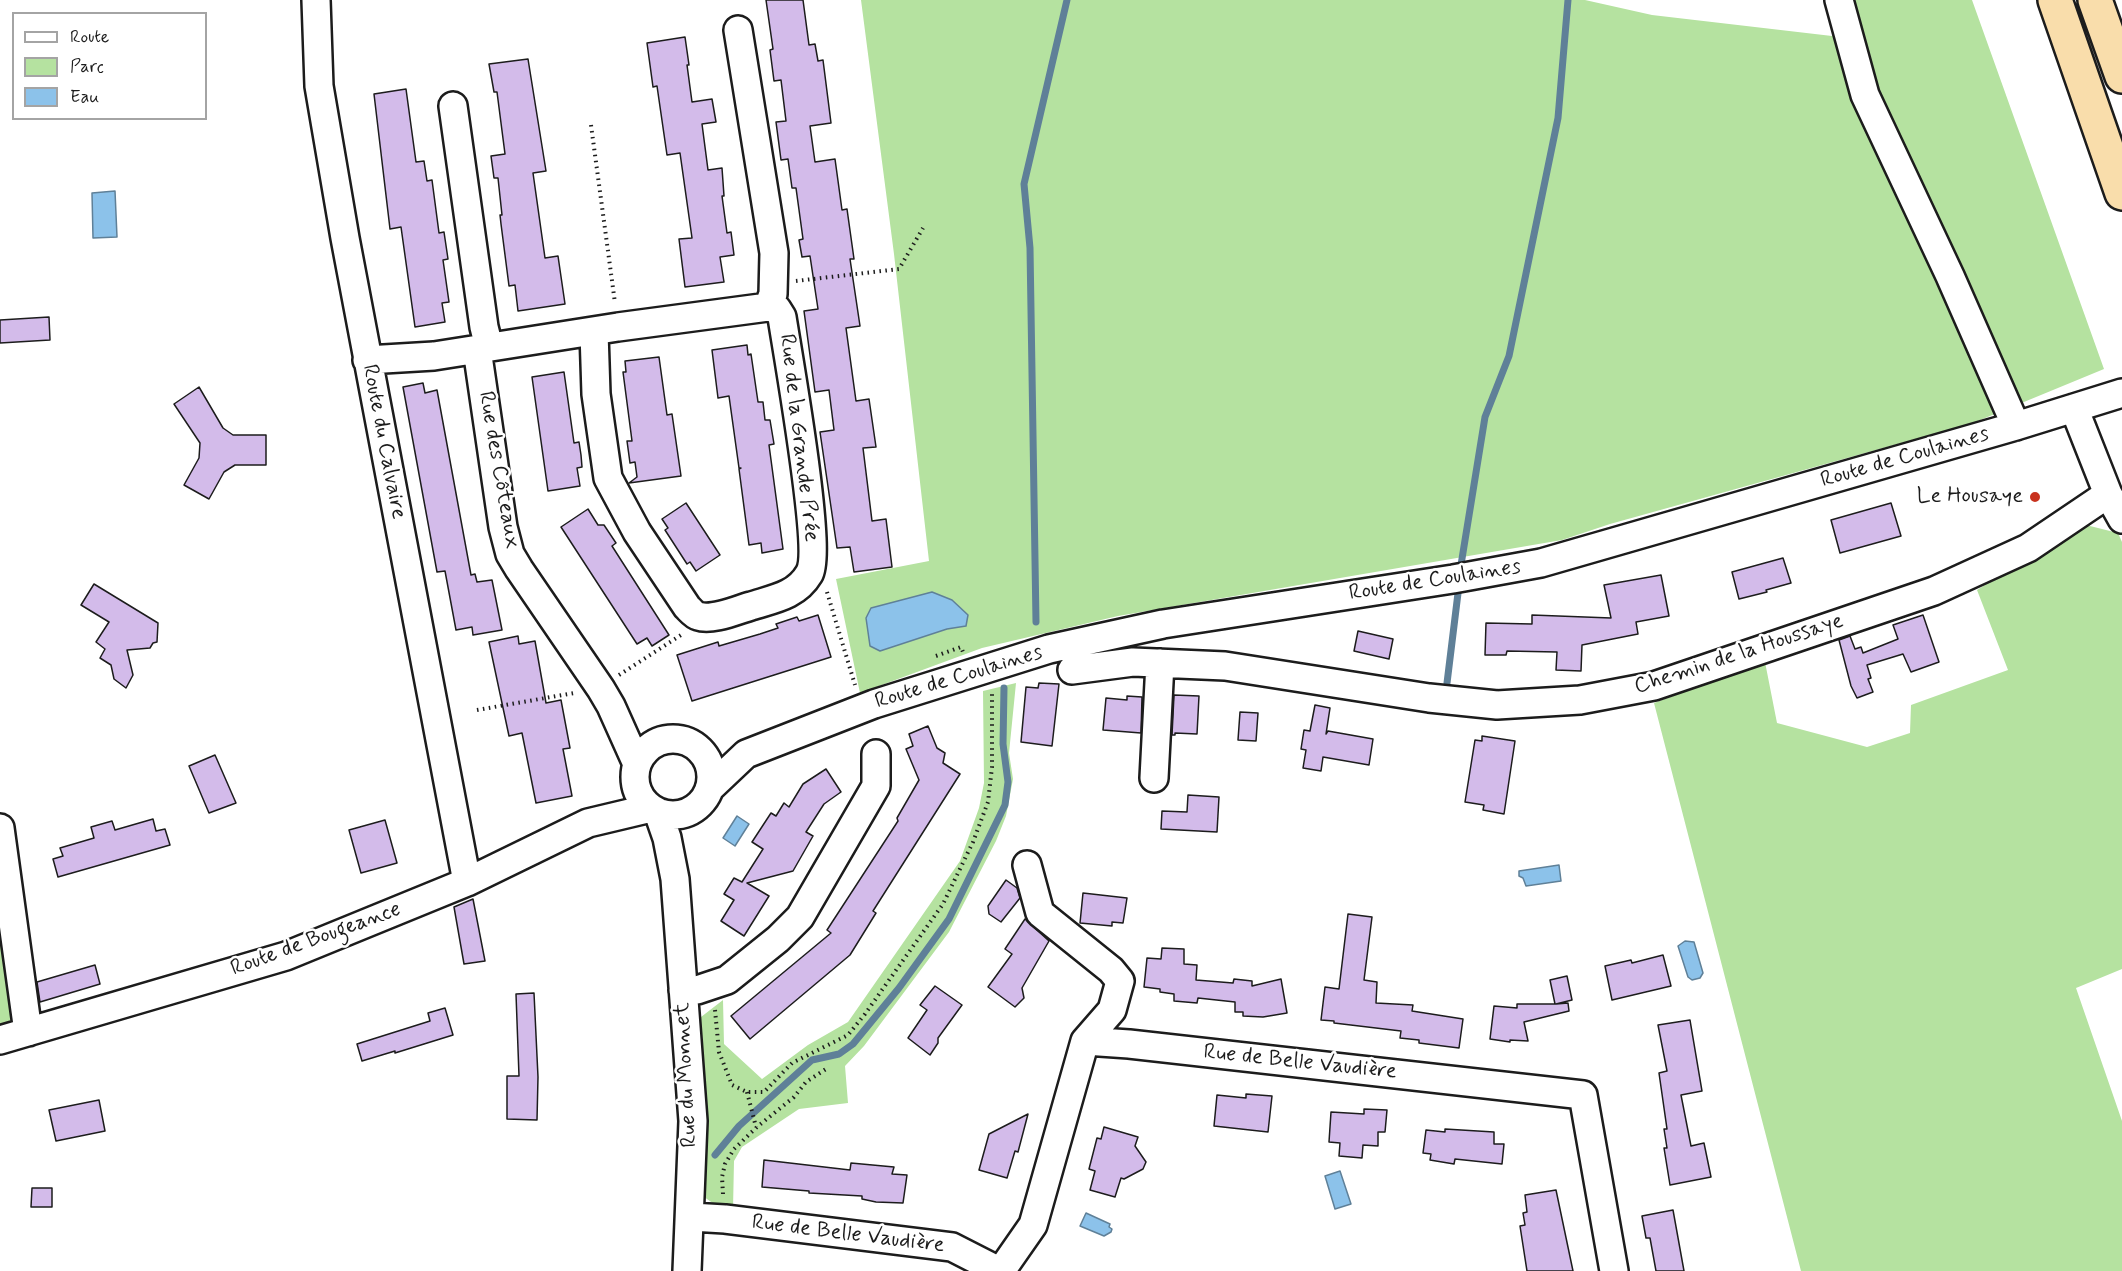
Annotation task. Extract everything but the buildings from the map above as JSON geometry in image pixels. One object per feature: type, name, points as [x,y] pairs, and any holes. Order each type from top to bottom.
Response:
[{"type":"highway","points":[[2055,0],[2122,194]]},
{"type":"highway","points":[[2095,0],[2122,76]]},
{"type":"street","name":"Route du Calvaire","points":[[316,0],[320,86],[367,360],[467,882]]},
{"type":"street","points":[[1839,0],[1865,96],[1950,276],[2016,426]]},
{"type":"street","name":"Rue de la Grande Prée","points":[[738,30],[774,253],[775,278],[773,294],[768,307]]},
{"type":"street","name":"Rue des Côteaux","points":[[453,106],[484,327],[483,348],[503,527],[510,554],[611,706],[636,771]]},
{"type":"street","name":"Rue de la Grande Prée","points":[[367,360],[434,356],[483,348],[606,330],[768,307],[777,309],[782,317],[811,520],[813,555],[811,572],[792,593],[718,616],[697,616],[687,608],[637,532],[608,478],[596,394],[606,330]]},
{"type":"street","name":"Route de Coulaines","points":[[702,799],[746,754],[874,704],[1049,650],[1163,624],[1454,579],[1541,563],[2016,426],[2119,394]]},
{"type":"street","points":[[2074,408],[2108,494],[2122,519]]},
{"type":"street","name":"Chemin de la Houssaye","points":[[1072,670],[1133,662],[1225,666],[1429,698],[1497,705],[1580,700],[1654,686],[1934,591],[2028,548],[2108,494]]},
{"type":"street","points":[[1154,778],[1160,663]]},
{"type":"street","name":"Rue des Côteaux","points":[[611,706],[657,742]]},
{"type":"street","points":[[669,739],[694,744],[699,749],[709,764],[711,777],[702,799],[683,814],[670,815],[655,811],[639,796],[636,771],[646,749],[657,742],[669,739]]},
{"type":"street","name":"Route de Coulaines","points":[[699,749],[746,754]]},
{"type":"street","points":[[683,990],[697,990],[727,980],[778,939],[800,917],[876,786],[876,754]]},
{"type":"street","name":"Route de Bougeance","points":[[0,1040],[286,956],[467,882],[588,823],[623,792],[636,771]]},
{"type":"street","name":"Rue du Monnet","points":[[675,879],[702,799]]},
{"type":"street","name":"Route de Bougeance","points":[[588,823],[655,811]]},
{"type":"street","name":"Rue du Monnet","points":[[655,811],[667,838],[675,879],[693,1122],[691,1217],[687,1271]]},
{"type":"street","points":[[0,828],[28,1032]]},
{"type":"street","points":[[1027,866],[1040,913],[1111,970],[1120,981],[1112,1010],[1085,1041]]},
{"type":"street","name":"Rue de Belle Vaudière","points":[[691,1217],[725,1219],[952,1247],[1000,1271],[1034,1225],[1085,1041],[1583,1095],[1614,1271]]},
{"type":"path","points":[[591,125],[606,330]]},
{"type":"path","points":[[775,278],[792,281],[899,269],[923,228]]},
{"type":"path","points":[[811,572],[827,589],[855,686]]},
{"type":"path","points":[[712,985],[719,1053],[732,1085],[747,1092],[764,1092],[792,1063],[848,1035],[943,904],[973,842],[988,802],[992,767],[991,685]]},
{"type":"path","points":[[725,1219],[722,1177],[725,1164],[734,1149],[794,1097],[806,1082],[826,1070]]},
{"type":"path","points":[[747,1092],[757,1127]]},
{"type":"green space","points":[[861,0],[1585,0],[1652,15],[1832,36],[1830,0],[1972,0],[2104,369],[1973,423],[1610,524],[1562,540],[1118,616],[982,648],[860,693],[836,579],[929,561],[894,254]]},
{"type":"green space","points":[[2082,524],[2118,533],[2122,542],[2122,969],[2076,988],[2122,1121],[2122,1271],[1801,1271],[1654,703],[1765,662],[1777,723],[1867,747],[1910,733],[1911,705],[2008,670],[1977,590]]},
{"type":"green space","points":[[1016,683],[1009,753],[1013,779],[1006,816],[996,841],[949,932],[864,1046],[845,1066],[848,1103],[799,1109],[742,1147],[734,1161],[733,1209],[714,1204],[700,1194],[693,1036],[701,1017],[723,1000],[724,1044],[762,1079],[808,1045],[848,1022],[960,861],[979,808],[984,783],[983,691]]},
{"type":"green space","points":[[0,939],[17,1020],[0,1026]]},
{"type":"water","points":[[115,191],[117,237],[93,238],[92,193]]},
{"type":"water","points":[[932,592],[952,600],[968,615],[966,626],[947,629],[880,651],[870,646],[866,618],[871,608]]},
{"type":"water","points":[[737,816],[749,824],[735,846],[723,838]]},
{"type":"water","points":[[1559,865],[1561,881],[1526,886],[1523,878],[1519,876],[1519,871]]},
{"type":"water","points":[[1685,941],[1694,942],[1703,973],[1700,978],[1692,980],[1688,977],[1678,946]]},
{"type":"water","points":[[1340,1171],[1351,1204],[1335,1209],[1325,1176]]},
{"type":"water","points":[[1086,1213],[1110,1224],[1111,1232],[1104,1236],[1080,1226]]},
{"type":"waterway","points":[[1036,622],[1030,248],[1024,184],[1067,0]]},
{"type":"waterway","points":[[1460,571],[1485,417],[1509,356],[1558,118],[1568,0]]},
{"type":"waterway","points":[[1447,683],[1459,585]]},
{"type":"waterway","points":[[715,1155],[739,1126],[812,1060],[839,1054],[853,1044],[899,988],[949,919],[1005,805],[1008,782],[1003,744],[1004,688]]},
{"type":"place","name":"Le Housaye","points":[[2035,497]]}]
